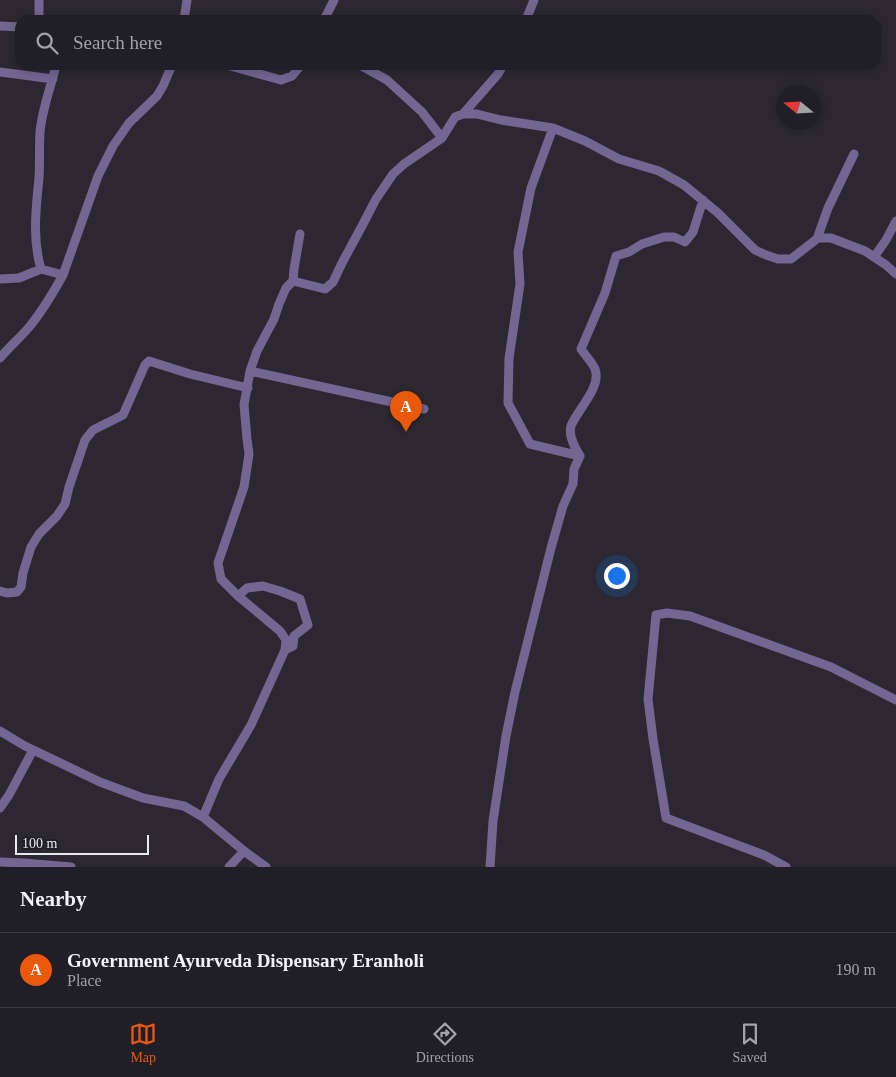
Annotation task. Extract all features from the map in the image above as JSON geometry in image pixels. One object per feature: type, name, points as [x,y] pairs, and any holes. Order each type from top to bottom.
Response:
[{"type":"street","points":[[39,0],[39,15]]},
{"type":"street","points":[[185,15],[188,0]]},
{"type":"street","points":[[326,15],[334,0]]},
{"type":"street","points":[[528,15],[534,0]]},
{"type":"street","points":[[0,26],[15,27]]},
{"type":"street","points":[[41,269],[35,240],[40,172],[40,131],[55,70]]},
{"type":"street","points":[[0,358],[29,327],[50,299],[63,275],[98,176],[113,146],[129,123],[157,96],[170,70]]},
{"type":"street","points":[[245,70],[281,80],[292,76],[297,70]]},
{"type":"street","points":[[369,70],[387,80],[422,112],[442,138]]},
{"type":"street","points":[[463,114],[500,70]]},
{"type":"street","points":[[0,72],[53,78]]},
{"type":"street","points":[[293,281],[325,289],[333,282],[376,199],[393,174],[404,164],[442,138],[455,117],[463,114],[477,114],[501,120],[553,128],[585,140],[619,159],[659,171],[684,185],[718,213],[755,250],[766,255],[778,259],[791,259],[818,238],[831,238],[865,251],[886,264],[896,274]]},
{"type":"street","points":[[553,128],[531,188],[518,252],[520,284],[509,358],[508,403],[530,444],[580,456]]},
{"type":"street","points":[[818,238],[828,208],[854,154]]},
{"type":"street","points":[[580,456],[573,442],[571,427],[591,394],[595,379],[595,370],[581,349],[605,293],[616,256],[630,252],[642,244],[664,237],[674,237],[684,242],[693,232],[703,200]]},
{"type":"street","points":[[874,257],[896,221]]},
{"type":"street","points":[[202,817],[219,779],[251,725],[285,650],[286,640],[280,631],[238,596],[221,579],[218,564],[244,487],[249,454],[244,405],[250,371],[257,351],[286,288],[293,281],[300,234]]},
{"type":"street","points":[[0,279],[20,278],[41,269],[63,275]]},
{"type":"street","points":[[0,591],[7,593],[17,592],[21,587],[31,547],[39,534],[57,516],[65,504],[85,440],[93,430],[123,415],[145,365],[149,361],[190,374],[248,388]]},
{"type":"street","points":[[250,371],[424,409]]},
{"type":"street","points":[[490,867],[498,788],[515,692],[551,548],[563,506],[573,484],[574,469],[580,456]]},
{"type":"street","points":[[238,596],[248,588],[264,586],[280,590],[300,600],[308,625],[294,636],[293,646],[285,650]]},
{"type":"street","points":[[786,867],[764,855],[666,818],[648,699],[656,615],[668,613],[690,616],[831,668],[896,700]]},
{"type":"street","points":[[0,730],[33,750],[100,782],[143,798],[184,806],[202,817],[266,867]]},
{"type":"street","points":[[0,808],[33,750]]},
{"type":"street","points":[[229,867],[244,851]]},
{"type":"street","points":[[0,862],[71,867]]},
{"type":"place","name":"Government Ayurveda Dispensary Eranholi","points":[[406,432]]}]
